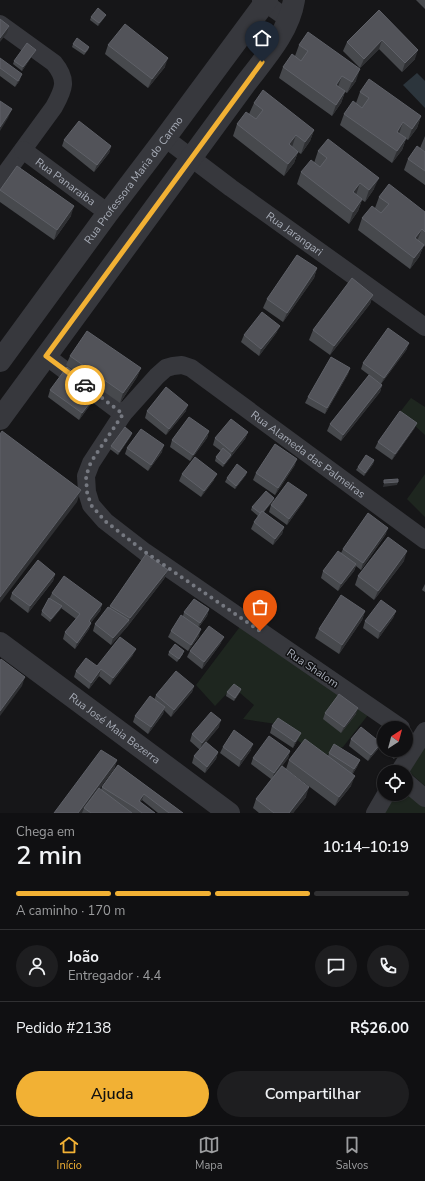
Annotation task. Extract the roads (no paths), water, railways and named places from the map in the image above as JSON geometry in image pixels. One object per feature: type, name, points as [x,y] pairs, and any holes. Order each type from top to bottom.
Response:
[{"type":"street","points":[[0,420],[246,82],[277,42],[291,9],[264,1]]},
{"type":"street","name":"Rua Professora Maria do Carmo","points":[[0,361],[264,1]]},
{"type":"street","points":[[0,24],[54,63],[59,70],[64,83],[62,93],[54,107],[0,181]]},
{"type":"street","name":"Rua Jarangari","points":[[165,138],[237,192],[425,327]]},
{"type":"street","name":"Rua Panaraiba","points":[[23,150],[108,213]]},
{"type":"street","points":[[46,356],[123,414]]},
{"type":"street","name":"Rua Shalom","points":[[191,368],[182,366],[166,368],[123,414],[91,462],[86,476],[87,492],[91,505],[105,521],[145,552],[391,721]]},
{"type":"street","name":"Rua Alameda das Palmeiras","points":[[191,368],[425,540]]},
{"type":"street","name":"Rua José Maia Bezerra","points":[[0,643],[229,813]]},
{"type":"street","points":[[402,765],[417,734]]},
{"type":"street","points":[[413,788],[425,798]]},
{"type":"street","points":[[374,813],[382,801]]}]
